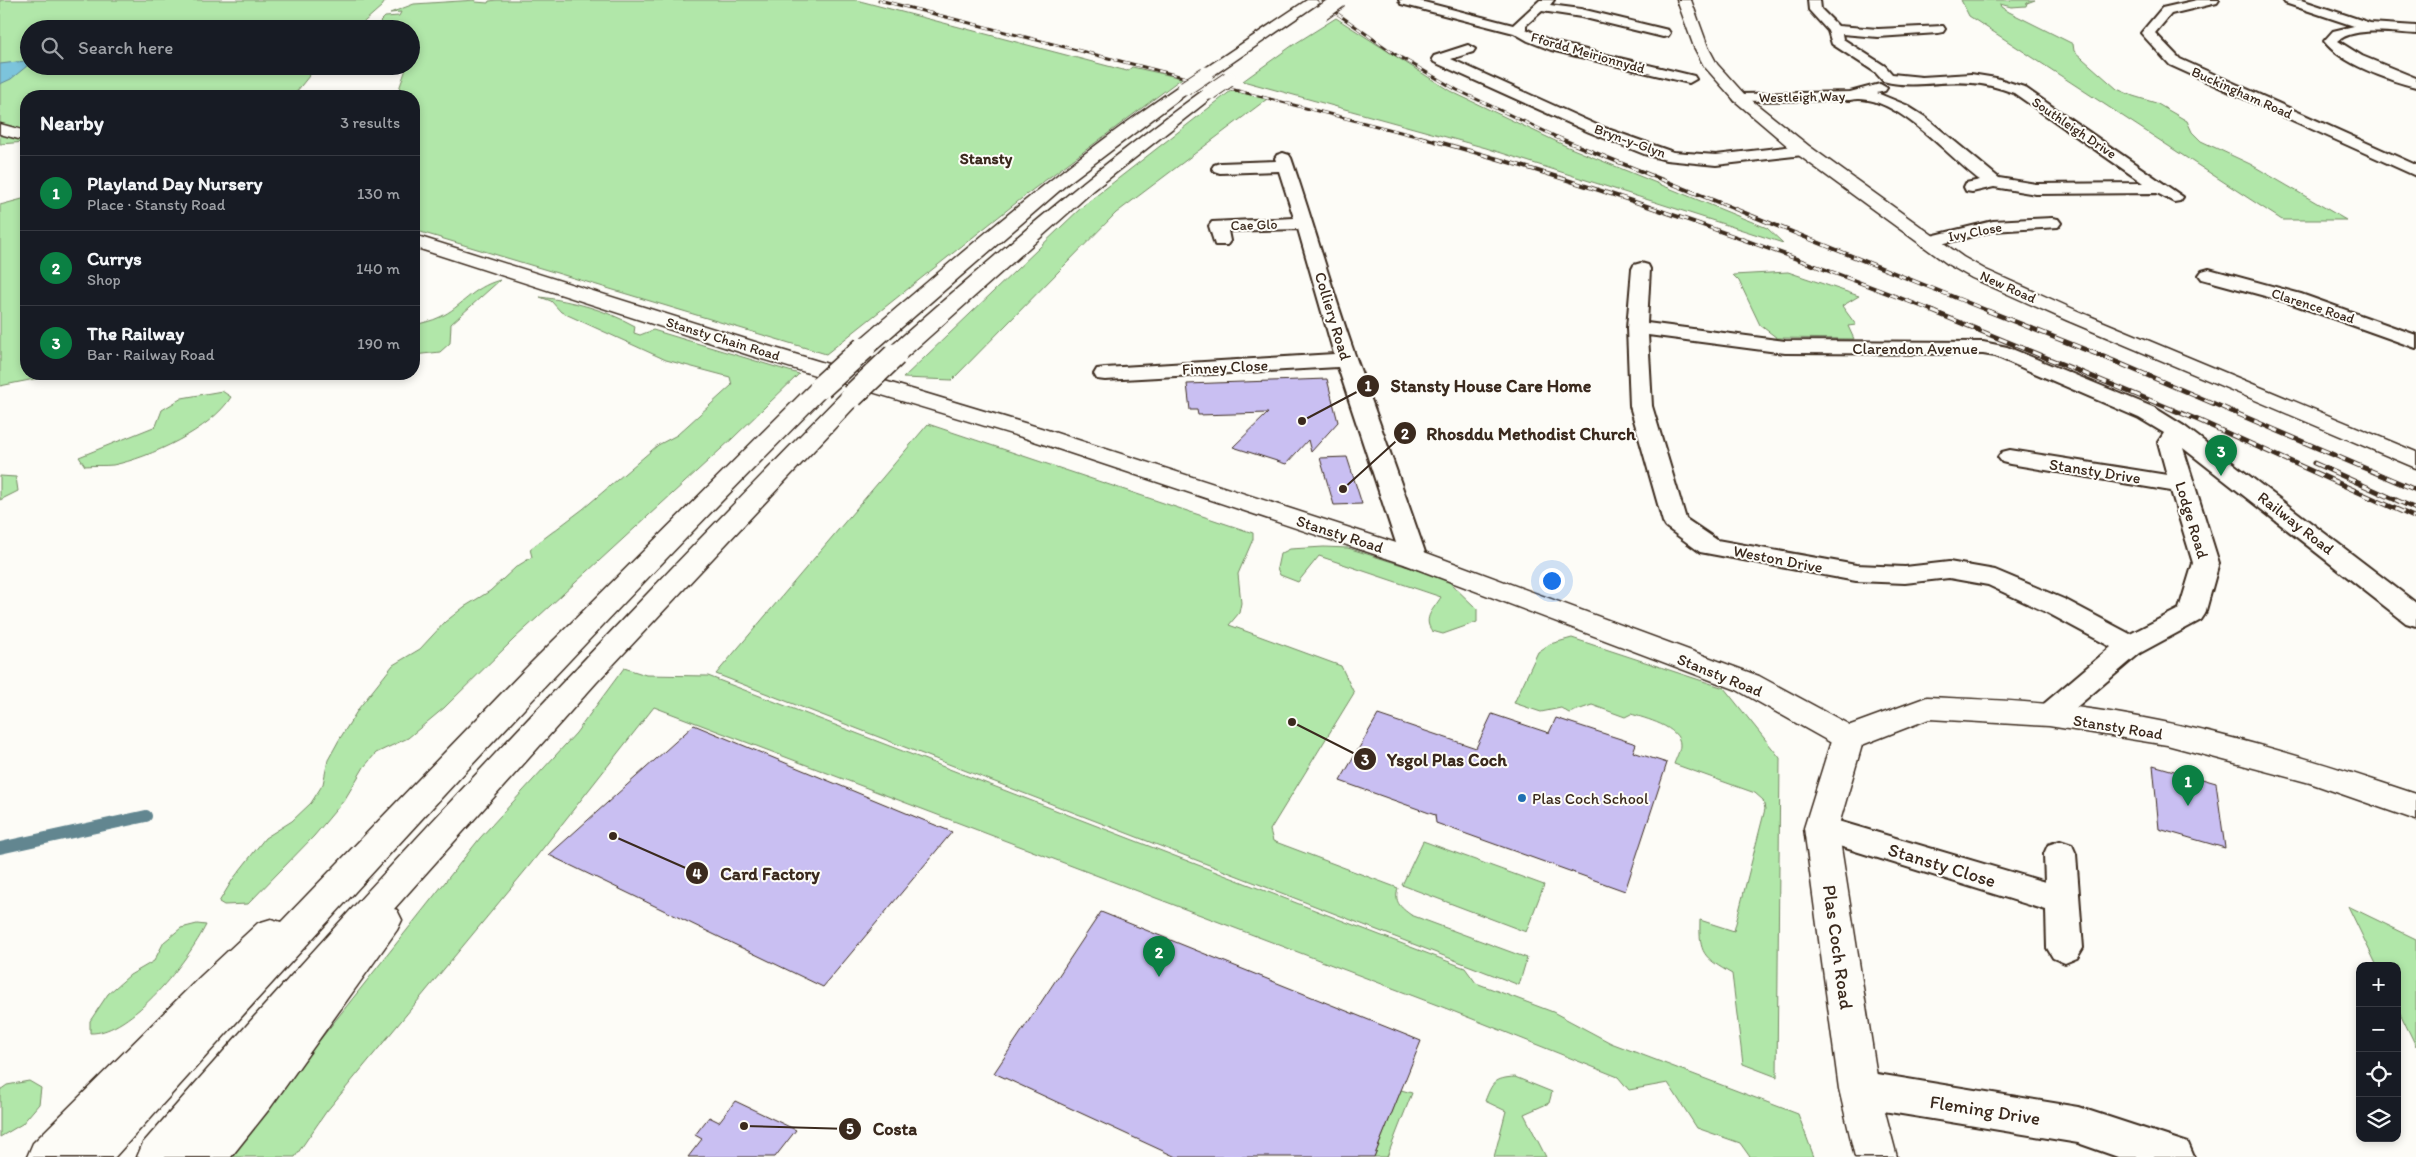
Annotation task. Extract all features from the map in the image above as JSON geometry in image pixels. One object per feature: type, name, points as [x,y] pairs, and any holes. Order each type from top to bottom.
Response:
[{"type":"main road","points":[[87,1157],[475,740],[720,485],[820,387],[1009,222],[1149,112],[1315,6],[1340,0]]},
{"type":"main road","name":"New Road","points":[[1684,0],[1701,48],[1711,66],[1740,98],[1803,150],[1929,242],[1979,274],[2416,460]]},
{"type":"main road","points":[[1307,24],[1315,6]]},
{"type":"main road","points":[[158,1157],[229,1071],[484,784],[852,396],[1028,235],[1173,119],[1243,69]]},
{"type":"main road","points":[[0,130],[20,135]]},
{"type":"main road","name":"Stansty Chain Road","points":[[420,243],[1032,433]]},
{"type":"main road","name":"Stansty Road","points":[[1032,433],[1414,558],[1748,683],[1848,738],[1928,708],[2050,715],[2167,734],[2316,773],[2416,807]]},
{"type":"main road","name":"Plas Coch Road","points":[[1848,738],[1821,828],[1858,1089],[1876,1157]]},
{"type":"main road","points":[[48,1157],[214,988],[475,740]]},
{"type":"main road","points":[[205,1157],[256,1095],[484,784]]},
{"type":"street","points":[[1814,0],[1817,14],[1834,30],[1837,41],[1880,69],[1888,78],[1878,90],[1865,94]]},
{"type":"street","name":"Buckingham Road","points":[[2213,0],[2167,11],[2148,33],[2175,62],[2416,171]]},
{"type":"street","points":[[2290,0],[2369,27]]},
{"type":"street","name":"Ffordd Meirionnydd","points":[[1405,1],[1519,30],[1525,35],[1547,44],[1664,70],[1689,80]]},
{"type":"street","points":[[1543,3],[1654,28]]},
{"type":"street","name":"Ffordd Meirionnydd","points":[[1519,30],[1523,19],[1543,3]]},
{"type":"street","points":[[2416,30],[2369,27],[2345,31],[2333,37],[2331,41],[2333,45],[2351,56],[2416,83]]},
{"type":"street","points":[[1834,30],[1878,33],[1932,31]]},
{"type":"street","name":"Bryn-y-Glyn","points":[[1468,50],[1439,59],[1500,82],[1632,144],[1672,157],[1716,160],[1803,150]]},
{"type":"street","name":"Southleigh Drive","points":[[1888,78],[1922,81],[1959,78],[1983,79],[2020,75]]},
{"type":"street","name":"Southleigh Drive","points":[[1972,187],[1994,182],[2036,189],[2167,192],[2019,90],[1983,79]]},
{"type":"street","name":"Westleigh Way","points":[[1740,98],[1850,96],[1865,94]]},
{"type":"street","name":"Southleigh Drive","points":[[1865,94],[1894,106],[1920,120],[1978,171],[1994,182]]},
{"type":"street","points":[[1220,168],[1284,162]]},
{"type":"street","name":"Colliery Road","points":[[1284,162],[1306,223],[1346,360],[1362,400],[1414,558]]},
{"type":"street","name":"Cae Glo","points":[[1221,241],[1218,226],[1306,223]]},
{"type":"street","name":"Ivy Close","points":[[1929,242],[1993,226],[2052,223]]},
{"type":"street","name":"Weston Drive","points":[[1642,269],[1637,328],[1641,406],[1675,522],[1708,546],[1856,573],[1905,575],[1949,570],[1995,578],[2056,606],[2130,646]]},
{"type":"street","name":"Clarence Road","points":[[2209,275],[2294,298],[2416,342]]},
{"type":"street","name":"Clarendon Avenue","points":[[1637,328],[1785,347],[1983,348],[2000,351],[2147,413],[2176,431]]},
{"type":"street","name":"Finney Close","points":[[1105,374],[1346,360]]},
{"type":"street","name":"Lodge Road","points":[[2050,715],[2130,646],[2191,614],[2206,563],[2170,442],[2176,431]]},
{"type":"street","name":"Railway Road","points":[[2176,431],[2416,617]]},
{"type":"street","name":"Stansty Drive","points":[[2009,457],[2181,484]]},
{"type":"street","name":"Stansty Close","points":[[1821,828],[2062,902]]},
{"type":"street","points":[[2060,854],[2065,948]]},
{"type":"street","name":"Fleming Drive","points":[[1858,1089],[2078,1125],[2113,1146],[2174,1157]]},
{"type":"green space","points":[[0,0],[386,0],[366,20],[20,20],[20,75],[310,75],[298,90],[20,90],[20,142],[0,144]]},
{"type":"green space","points":[[476,0],[475,2],[488,3],[489,1],[497,0],[856,0],[1127,71],[1132,67],[1182,78],[1031,191],[826,354],[420,232],[420,90],[399,90],[404,75],[420,75],[420,20],[382,20],[385,17],[399,16],[401,12],[390,13],[414,4]]},
{"type":"green space","points":[[1961,0],[2035,0],[2027,3],[2026,6],[2011,7],[2000,4],[2001,7],[2009,12],[2073,44],[2074,51],[2117,89],[2156,103],[2187,121],[2192,132],[2201,141],[2250,164],[2346,220],[2282,220],[1969,16]]},
{"type":"green space","points":[[1336,18],[1450,91],[1568,147],[1767,228],[1783,243],[1486,148],[1243,81],[1293,45]]},
{"type":"green space","points":[[1232,90],[1267,99],[1116,213],[952,380],[903,378],[1083,206]]},
{"type":"green space","points":[[20,200],[20,380],[30,380],[0,386],[0,205]]},
{"type":"green space","points":[[1788,272],[1859,296],[1842,306],[1856,325],[1848,326],[1854,339],[1777,338],[1760,325],[1739,281],[1733,275]]},
{"type":"green space","points":[[500,280],[451,324],[450,343],[440,352],[420,354],[420,324],[448,313],[490,283]]},
{"type":"green space","points":[[540,297],[565,301],[601,311],[635,326],[634,333],[640,335],[653,330],[799,374],[733,438],[514,639],[444,708],[408,738],[376,753],[364,767],[345,799],[314,836],[248,904],[224,905],[219,902],[233,879],[265,838],[292,821],[311,803],[323,784],[328,760],[339,740],[359,708],[393,665],[420,649],[445,622],[464,607],[490,591],[516,567],[532,557],[530,549],[583,509],[658,445],[677,435],[732,385],[730,377],[666,360],[561,312],[551,301]]},
{"type":"green space","points":[[222,391],[231,397],[222,409],[195,431],[161,449],[113,465],[85,466],[79,457],[156,426],[162,410],[182,398]]},
{"type":"green space","points":[[928,424],[1253,533],[1253,539],[1238,574],[1241,603],[1239,613],[1229,625],[1341,666],[1354,693],[1270,830],[1273,841],[1398,888],[1397,901],[1411,915],[1527,958],[1519,985],[716,674]]},
{"type":"green space","points":[[0,476],[16,477],[18,491],[0,500]]},
{"type":"green space","points":[[1348,548],[1446,579],[1477,609],[1477,622],[1443,634],[1432,631],[1428,622],[1429,618],[1441,597],[1319,556],[1298,582],[1280,575],[1277,568],[1280,554],[1290,549]]},
{"type":"green space","points":[[1572,638],[1724,688],[1780,758],[1777,1077],[1743,1064],[1732,974],[1709,958],[1702,948],[1700,940],[1700,920],[1734,931],[1765,809],[1763,800],[1755,793],[1674,764],[1680,747],[1679,739],[1675,733],[1661,724],[1631,714],[1625,717],[1592,705],[1569,713],[1561,708],[1541,712],[1514,703],[1538,652],[1550,644]]},
{"type":"green space","points":[[624,668],[646,675],[708,676],[1465,968],[1476,983],[1553,1012],[1611,1043],[1798,1114],[1814,1157],[1750,1157],[1740,1143],[1697,1128],[1668,1083],[1629,1090],[1618,1077],[1445,1008],[654,707],[529,866],[326,1112],[295,1157],[227,1157],[480,838],[576,733]]},
{"type":"green space","points":[[1423,841],[1544,885],[1526,932],[1402,885]]},
{"type":"green space","points":[[2348,906],[2416,939],[2416,1046],[2401,1015],[2401,962],[2375,962]]},
{"type":"green space","points":[[197,924],[206,925],[173,975],[157,992],[123,1022],[106,1030],[90,1033],[90,1021],[108,994],[130,975],[154,961],[164,942],[181,928]]},
{"type":"green space","points":[[1515,1077],[1552,1092],[1549,1103],[1524,1114],[1546,1157],[1494,1157],[1506,1111],[1485,1101],[1492,1086],[1498,1080]]},
{"type":"green space","points":[[29,1081],[41,1088],[39,1104],[22,1124],[0,1137],[0,1090],[7,1085]]},
{"type":"green space","points":[[1401,1090],[1412,1093],[1387,1157],[1374,1157]]},
{"type":"water","points":[[20,62],[20,72],[11,79],[0,84],[0,64]]},
{"type":"building","points":[[1327,379],[1338,422],[1311,452],[1308,440],[1286,464],[1233,447],[1268,413],[1198,415],[1197,410],[1190,410],[1187,384]]},
{"type":"building","points":[[1347,457],[1362,504],[1334,505],[1320,458]]},
{"type":"building","name":"Plas Coch School","points":[[1492,714],[1549,733],[1556,718],[1636,744],[1633,752],[1667,763],[1625,891],[1436,823],[1435,815],[1340,781],[1378,715],[1476,748]]},
{"type":"building","points":[[694,725],[952,832],[823,987],[549,855]]},
{"type":"building","points":[[2153,765],[2216,783],[2225,848],[2159,829]]},
{"type":"building","points":[[1101,912],[1421,1041],[1374,1157],[1176,1157],[994,1073]]},
{"type":"building","points":[[735,1101],[796,1130],[775,1157],[688,1157],[702,1139],[695,1135],[709,1117],[719,1122]]},
{"type":"waterway","points":[[0,848],[146,816]]},
{"type":"railway","points":[[879,0],[1424,138]]},
{"type":"railway","points":[[1318,0],[1393,53],[1457,90],[1559,138]]},
{"type":"railway","points":[[1420,137],[1551,175],[1680,217],[1809,263],[1936,312]]},
{"type":"railway","points":[[1556,137],[1991,312]]},
{"type":"railway","points":[[1932,311],[2198,420],[2416,518]]},
{"type":"railway","points":[[1988,311],[2114,361],[2416,490]]},
{"type":"railway","points":[[2314,463],[2416,509]]},
{"type":"place","name":"Stansty House Care Home","points":[[1302,421]]},
{"type":"place","name":"The Railway","points":[[2221,476]]},
{"type":"place","name":"Rhosddu Methodist Church","points":[[1343,489]]},
{"type":"place","name":"Ysgol Plas Coch","points":[[1292,722]]},
{"type":"place","name":"Plas Coch School","points":[[1522,798]]},
{"type":"place","name":"Playland Day Nursery","points":[[2188,806]]},
{"type":"place","name":"Card Factory","points":[[613,836]]},
{"type":"place","name":"Currys","points":[[1159,977]]},
{"type":"place","name":"Costa","points":[[744,1126]]},
{"type":"district","name":"Stansty","points":[[986,158]]}]
